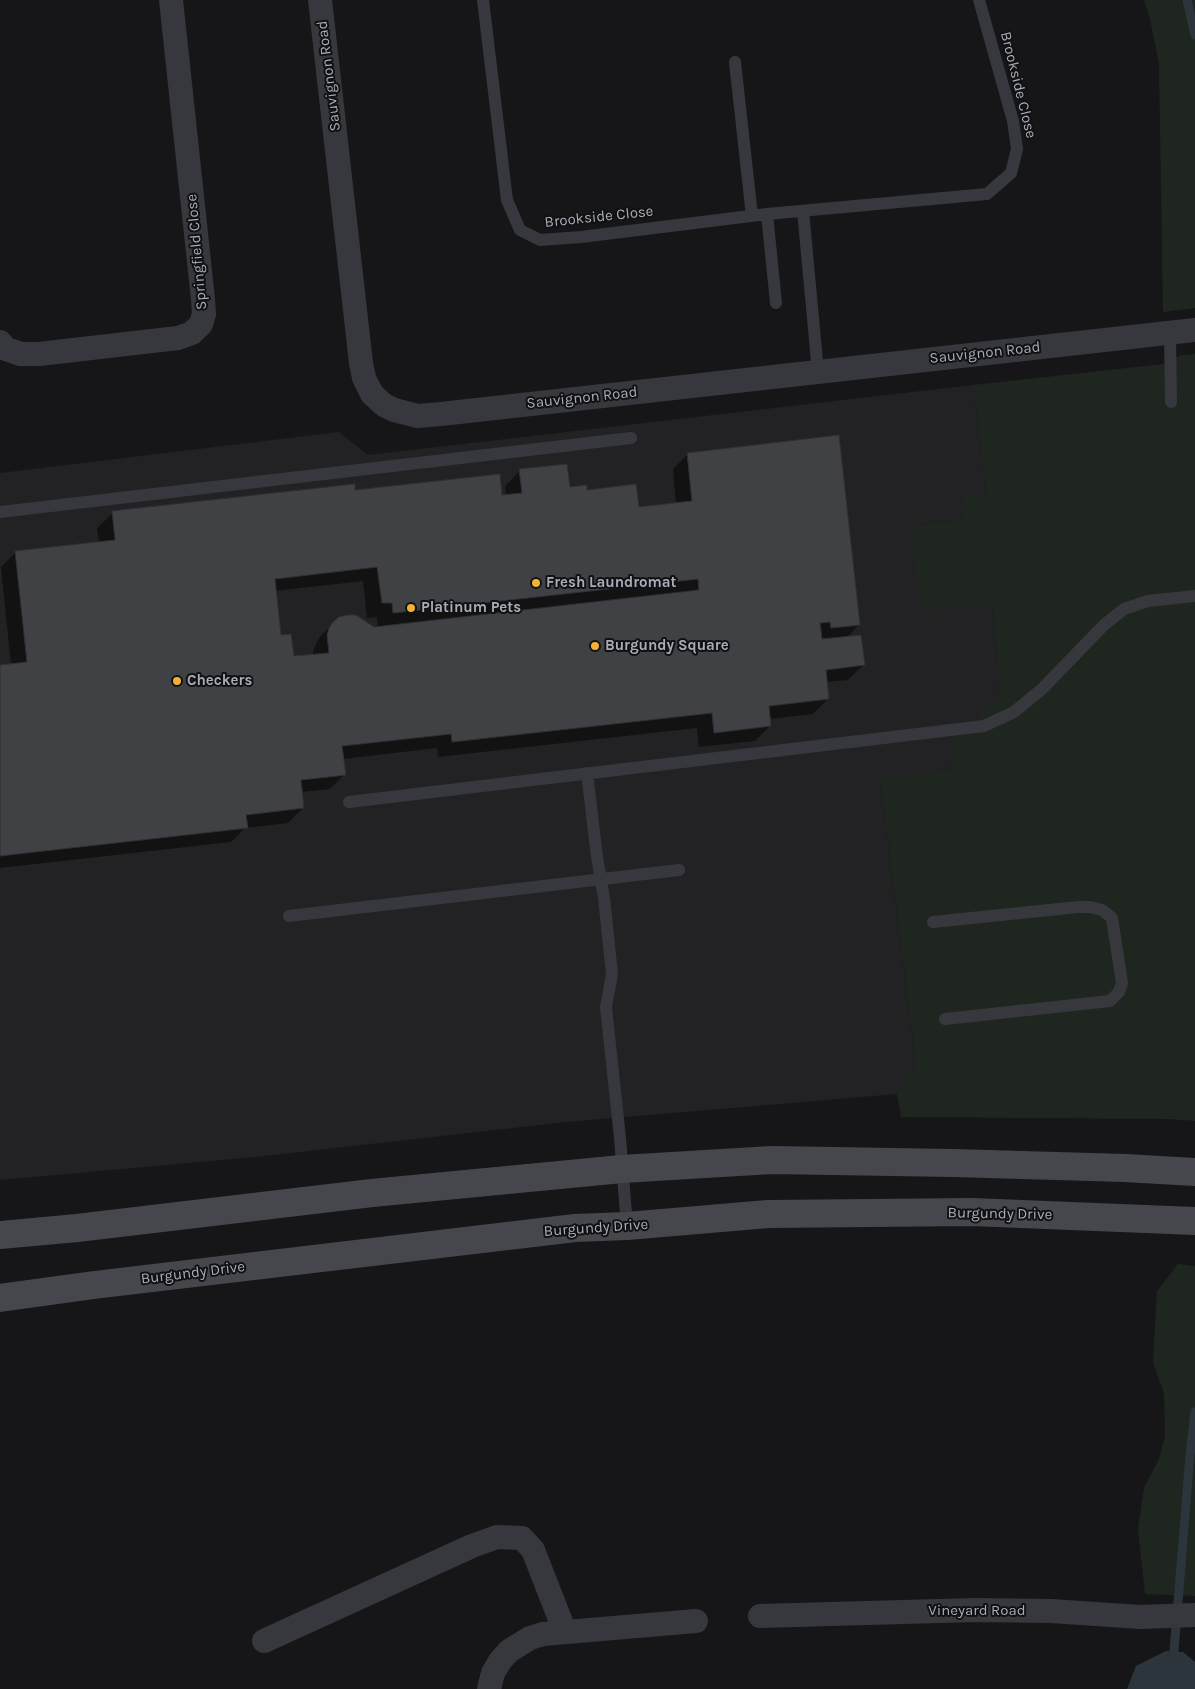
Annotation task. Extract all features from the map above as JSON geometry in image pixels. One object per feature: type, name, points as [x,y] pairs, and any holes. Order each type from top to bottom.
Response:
[{"type":"main road","points":[[0,1235],[77,1228],[372,1193],[622,1169],[772,1160],[1125,1168],[1195,1172]]},
{"type":"main road","name":"Burgundy Drive","points":[[0,1298],[546,1231],[768,1214],[972,1212],[1195,1222]]},
{"type":"street","name":"Springfield Close","points":[[0,342],[6,349],[21,354],[38,354],[178,338],[192,333],[201,324],[204,314],[203,299],[171,0]]},
{"type":"street","name":"Sauvignon Road","points":[[320,0],[361,363],[364,378],[372,394],[384,405],[394,410],[418,416],[1181,331]]},
{"type":"street","points":[[264,1641],[472,1546],[497,1537],[522,1538],[532,1550],[565,1632]]},
{"type":"street","name":"Vineyard Road","points":[[760,1616],[975,1610],[1051,1611],[1140,1616],[1195,1615]]},
{"type":"street","points":[[489,1689],[493,1673],[500,1662],[519,1644],[530,1638],[543,1634],[696,1621]]},
{"type":"lane","name":"Brookside Close","points":[[483,0],[507,200],[520,230],[540,240],[581,238],[768,214],[987,194],[1010,173],[1017,149],[1013,121],[979,0]]},
{"type":"lane","points":[[735,62],[752,216]]},
{"type":"lane","points":[[803,211],[818,372]]},
{"type":"lane","points":[[768,214],[776,303]]},
{"type":"lane","points":[[1172,402],[1181,331]]},
{"type":"lane","points":[[0,512],[631,438]]},
{"type":"lane","points":[[349,802],[984,726],[1014,712],[1042,689],[1104,625],[1124,608],[1148,601],[1190,597]]},
{"type":"lane","points":[[587,773],[612,974],[606,1007],[627,1226]]},
{"type":"lane","points":[[289,916],[679,870]]},
{"type":"lane","points":[[933,922],[1078,907],[1102,910],[1112,918],[1122,983],[1119,992],[1110,1001],[945,1019]]},
{"type":"shaded area","points":[[1144,0],[1195,0],[1195,308],[1163,312],[1159,63]]},
{"type":"shaded area","points":[[1195,354],[1195,1121],[1169,1119],[901,1117],[897,1094],[916,1066],[880,779],[952,770],[949,748],[1000,693],[992,604],[921,612],[910,526],[965,519],[963,496],[986,493],[973,385],[1164,364],[1181,355]]},
{"type":"shaded area","points":[[973,385],[986,493],[965,519],[910,526],[992,604],[1000,693],[949,748],[952,770],[880,780],[916,1067],[897,1094],[566,1122],[255,1157],[0,1180],[0,473],[339,432],[368,455]]},
{"type":"shaded area","points":[[1178,1264],[1195,1266],[1195,1596],[1145,1594],[1138,1528],[1144,1488],[1159,1459],[1165,1436],[1164,1393],[1153,1363],[1157,1291]]},
{"type":"shaded area","points":[[1166,1651],[1183,1652],[1195,1662],[1195,1689],[1127,1689],[1136,1666]]},
{"type":"building","name":"Burgundy Square","points":[[839,435],[860,625],[831,628],[830,622],[820,623],[822,639],[861,635],[865,665],[826,670],[829,699],[769,706],[771,726],[714,733],[712,713],[452,742],[451,734],[342,746],[346,775],[301,780],[304,808],[246,815],[248,828],[0,856],[0,665],[27,662],[15,551],[115,540],[112,511],[355,484],[355,490],[500,474],[502,495],[522,493],[519,469],[567,464],[570,487],[587,485],[587,490],[636,484],[639,507],[692,501],[687,453]],"holes":[[[377,567],[382,603],[392,603],[393,613],[698,579],[699,590],[374,627],[356,615],[347,615],[339,617],[329,628],[327,635],[329,653],[294,656],[291,634],[281,635],[275,579]]]},
{"type":"waterway","points":[[1187,0],[1195,35]]},
{"type":"waterway","points":[[1173,1663],[1195,1412]]},
{"type":"place","name":"Fresh Laundromat","points":[[536,583]]},
{"type":"place","name":"Platinum Pets","points":[[411,608]]},
{"type":"place","name":"Burgundy Square","points":[[595,646]]},
{"type":"place","name":"Checkers","points":[[177,681]]}]
